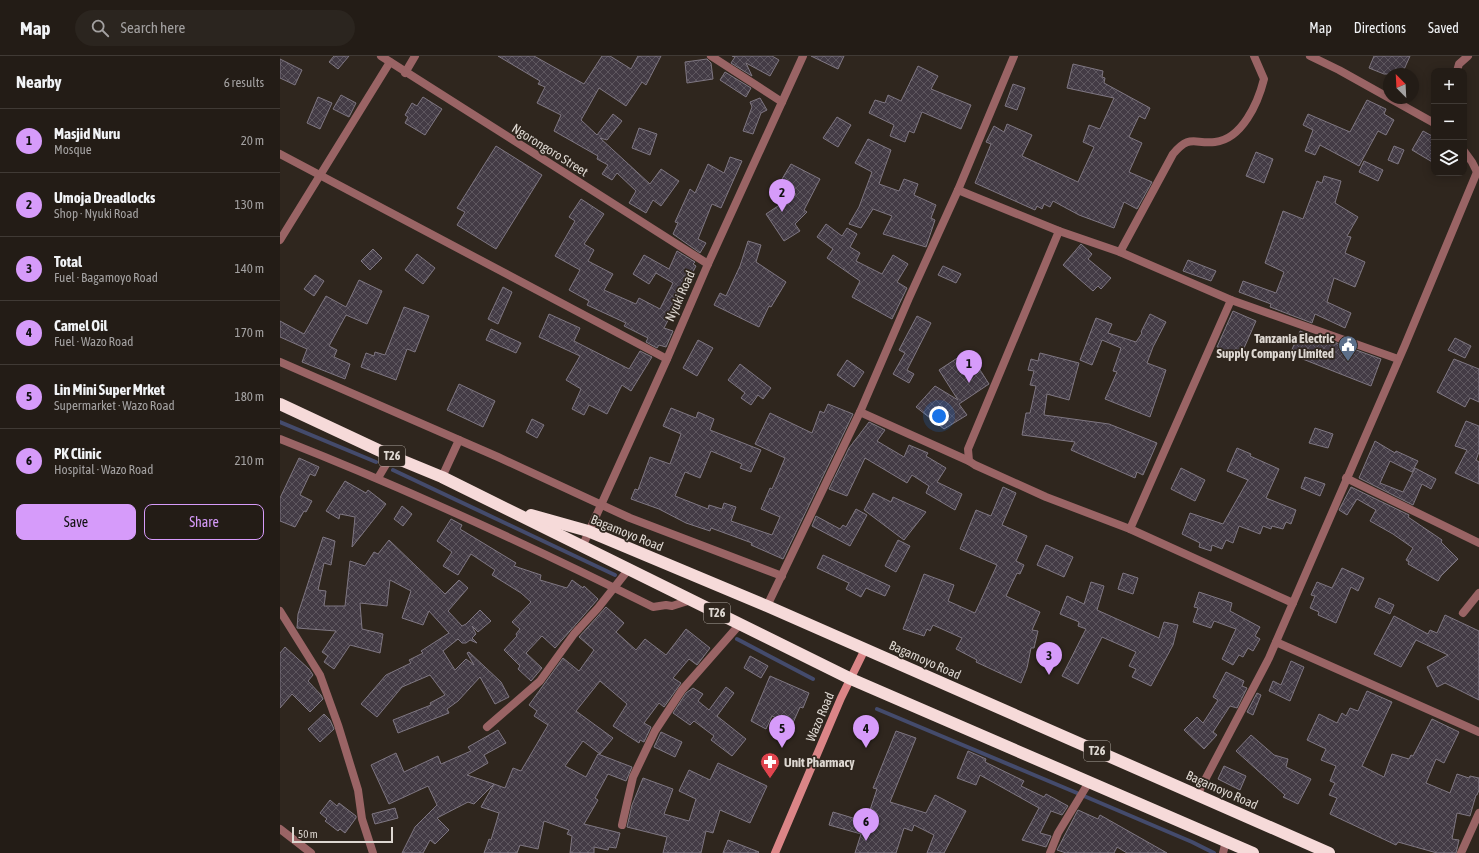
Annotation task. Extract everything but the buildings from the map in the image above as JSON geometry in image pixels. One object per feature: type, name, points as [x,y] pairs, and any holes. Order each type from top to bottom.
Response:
[{"type":"highway","name":"Bagamoyo Road","points":[[280,404],[391,456],[442,477],[851,679],[1089,782],[1224,847],[1253,853]]},
{"type":"highway","name":"Bagamoyo Road","points":[[505,508],[588,531],[767,606],[1329,853]]},
{"type":"main road","name":"Wazo Road","points":[[775,853],[841,698],[865,649]]},
{"type":"street","name":"Ngorongoro Street","points":[[381,56],[405,73],[708,264]]},
{"type":"street","points":[[405,73],[415,56]]},
{"type":"street","points":[[711,56],[782,102]]},
{"type":"street","name":"Nyuki Road","points":[[582,547],[708,264],[803,56]]},
{"type":"street","points":[[767,606],[860,412],[909,298],[958,190],[1014,56]]},
{"type":"street","points":[[1120,252],[1173,154],[1179,147],[1186,142],[1214,142],[1227,139],[1237,132],[1245,122],[1264,79],[1254,56]]},
{"type":"street","points":[[1310,56],[1339,70],[1431,121]]},
{"type":"street","points":[[1458,68],[1459,64],[1468,56]]},
{"type":"street","points":[[280,240],[390,62]]},
{"type":"street","points":[[280,154],[667,359]]},
{"type":"street","points":[[1197,795],[1276,642],[1478,172],[1467,155]]},
{"type":"street","points":[[958,190],[1060,232],[1120,252],[1231,300],[1398,359]]},
{"type":"street","points":[[969,461],[968,449],[1060,232]]},
{"type":"street","points":[[1130,529],[1231,300]]},
{"type":"street","points":[[280,362],[459,440],[630,518],[782,576]]},
{"type":"street","points":[[860,412],[1046,497],[1130,529],[1293,603]]},
{"type":"street","points":[[280,438],[378,478],[569,565],[653,607],[666,605],[672,606],[691,600]]},
{"type":"street","points":[[442,477],[459,440]]},
{"type":"street","points":[[378,478],[391,456]]},
{"type":"street","points":[[1346,478],[1479,543]]},
{"type":"street","points":[[487,727],[540,681],[574,634],[628,570]]},
{"type":"street","points":[[1463,613],[1479,593]]},
{"type":"street","points":[[280,611],[320,675],[338,725],[358,790],[362,819],[373,853]]},
{"type":"street","points":[[622,825],[633,777],[655,731],[682,690],[740,624]]},
{"type":"street","points":[[1276,642],[1479,732]]},
{"type":"street","points":[[1050,853],[1058,833],[1089,782]]},
{"type":"street","points":[[1461,853],[1479,813]]},
{"type":"street","points":[[280,829],[311,853]]},
{"type":"waterway","points":[[280,422],[376,462]]},
{"type":"waterway","points":[[393,470],[615,575]]},
{"type":"waterway","points":[[737,639],[813,679]]},
{"type":"waterway","points":[[877,709],[1077,793]]},
{"type":"waterway","points":[[1084,796],[1192,842],[1214,853]]},
{"type":"place","name":"Umoja Dreadlocks","points":[[782,212]]},
{"type":"place","name":"Tanzania Electric Supply Company Limited","points":[[1348,362]]},
{"type":"place","name":"Masjid Nuru","points":[[969,383]]},
{"type":"place","name":"Total","points":[[1049,675]]},
{"type":"place","name":"Lin Mini Super Mrket","points":[[782,748]]},
{"type":"place","name":"Camel Oil","points":[[866,748]]},
{"type":"place","name":"Unit Pharmacy","points":[[770,779]]},
{"type":"place","name":"PK Clinic","points":[[866,841]]}]
